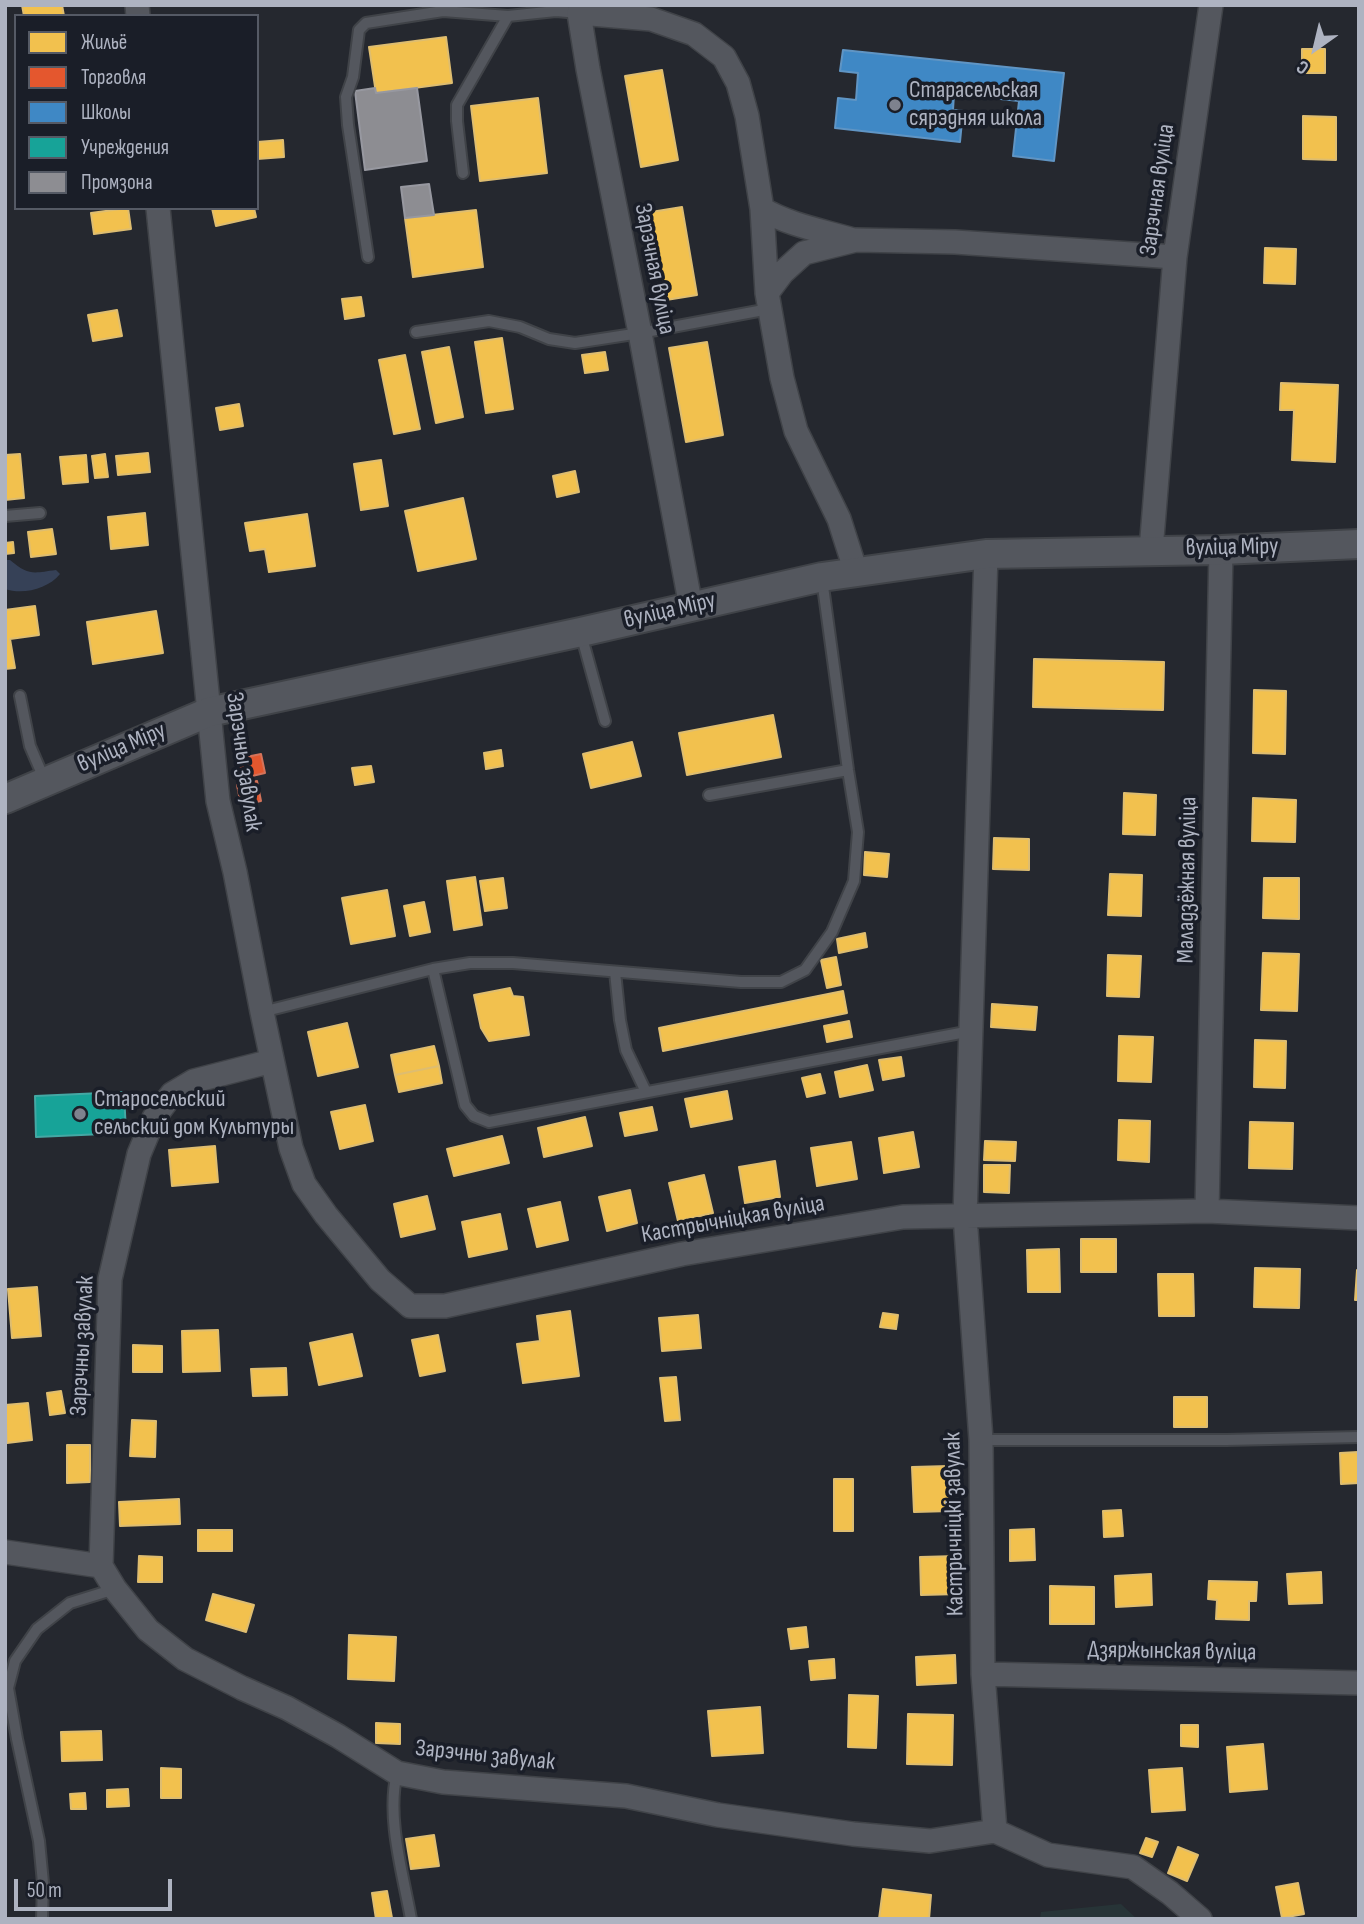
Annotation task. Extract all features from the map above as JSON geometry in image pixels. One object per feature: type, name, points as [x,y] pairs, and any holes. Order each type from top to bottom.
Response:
[{"type":"street","name":"Зарэчная вуліца","points":[[1151,550],[1175,257],[1211,5]]},
{"type":"street","name":"Зарэчная вуліца","points":[[581,9],[588,69],[691,607]]},
{"type":"street","points":[[581,9],[649,12],[694,34],[724,57],[738,83],[747,116],[762,209],[768,301],[782,378],[796,431],[839,519],[856,572]]},
{"type":"street","points":[[762,209],[772,216],[856,240],[955,242],[1175,257]]},
{"type":"street","name":"Зарэчны завулак","points":[[158,210],[218,802],[235,872],[272,1061],[194,1081],[172,1094],[154,1118],[139,1154],[110,1279],[101,1566],[148,1630],[185,1659],[287,1708],[397,1773],[443,1782],[626,1796],[718,1815],[853,1834],[930,1841],[995,1831]]},
{"type":"street","points":[[768,301],[782,273],[804,253],[856,240]]},
{"type":"street","name":"вуліца Міру","points":[[8,795],[209,712],[822,577],[986,554],[1221,550],[1359,544]]},
{"type":"street","name":"Маладзёжная вуліца","points":[[1207,1211],[1221,550]]},
{"type":"street","name":"Кастрычніцкі завулак","points":[[986,554],[965,1216],[981,1440],[983,1674],[995,1831]]},
{"type":"street","name":"Кастрычніцкая вуліца","points":[[272,1061],[291,1148],[304,1184],[380,1280],[410,1306],[445,1306],[682,1254],[902,1217],[1207,1211],[1359,1218]]},
{"type":"street","points":[[5,1552],[101,1566]]},
{"type":"street","name":"Дзяржынская вуліца","points":[[983,1674],[1359,1683]]},
{"type":"street","points":[[995,1831],[1048,1855],[1133,1867],[1170,1893],[1200,1919]]},
{"type":"lane","points":[[368,257],[346,97],[353,78],[359,30],[366,23],[443,11],[508,16],[581,9]]},
{"type":"lane","points":[[463,173],[457,105],[508,16]]},
{"type":"lane","points":[[415,332],[489,321],[520,327],[550,339],[575,343],[640,333],[768,301]]},
{"type":"lane","points":[[5,516],[40,513]]},
{"type":"lane","points":[[262,1012],[433,969],[470,963],[513,963],[741,982],[781,982],[805,970],[832,932],[854,881],[858,832],[822,577]]},
{"type":"lane","points":[[581,632],[605,721]]},
{"type":"lane","points":[[20,696],[30,746],[45,781]]},
{"type":"lane","points":[[709,795],[848,770]]},
{"type":"lane","points":[[433,969],[465,1105],[474,1116],[489,1122],[971,1031]]},
{"type":"lane","points":[[615,972],[626,1050],[646,1092]]},
{"type":"lane","points":[[981,1440],[1359,1437]]},
{"type":"lane","points":[[42,1919],[44,1883],[39,1841],[8,1688],[15,1661],[37,1629],[70,1603],[115,1588]]},
{"type":"lane","points":[[397,1773],[392,1791],[393,1811],[411,1919]]},
{"type":"shaded area","points":[[1121,1904],[1137,1919],[1040,1919],[1041,1912]]},
{"type":"water","points":[[5,560],[10,560],[27,571],[56,570],[60,574],[42,587],[12,591],[5,589]]},
{"type":"building: Жильё","points":[[22,5],[62,5],[64,14],[24,14]]},
{"type":"building: Жильё","points":[[446,37],[452,83],[376,93],[369,47]]},
{"type":"building: Жильё","points":[[1302,49],[1325,49],[1325,73],[1302,73]]},
{"type":"building: Жильё","points":[[662,70],[678,160],[641,167],[625,76]]},
{"type":"building: Жильё","points":[[538,98],[547,173],[480,181],[471,106]]},
{"type":"building: Жильё","points":[[1303,116],[1336,117],[1336,160],[1303,159]]},
{"type":"building: Жильё","points":[[283,140],[284,157],[259,159],[259,142]]},
{"type":"building: Жильё","points":[[682,207],[697,295],[660,301],[645,213]]},
{"type":"building: Жильё","points":[[128,210],[131,229],[94,234],[91,213]]},
{"type":"building: Жильё","points":[[212,210],[254,210],[256,217],[216,226]]},
{"type":"building: Жильё","points":[[476,210],[483,267],[413,277],[405,218]]},
{"type":"building: Жильё","points":[[1265,248],[1296,249],[1295,284],[1264,283]]},
{"type":"building: Жильё","points":[[361,297],[364,316],[345,319],[342,299]]},
{"type":"building: Жильё","points":[[117,310],[122,336],[93,341],[88,315]]},
{"type":"building: Жильё","points":[[502,338],[513,409],[486,413],[475,342]]},
{"type":"building: Жильё","points":[[707,342],[723,435],[686,442],[669,348]]},
{"type":"building: Жильё","points":[[449,347],[463,417],[436,423],[422,352]]},
{"type":"building: Жильё","points":[[605,352],[608,370],[585,373],[582,355]]},
{"type":"building: Жильё","points":[[405,355],[420,429],[394,434],[379,360]]},
{"type":"building: Жильё","points":[[1281,383],[1338,385],[1335,462],[1292,460],[1294,410],[1280,410]]},
{"type":"building: Жильё","points":[[239,404],[243,426],[220,430],[216,408]]},
{"type":"building: Жильё","points":[[148,453],[150,472],[118,475],[116,456]]},
{"type":"building: Жильё","points":[[20,454],[24,498],[5,500],[5,455]]},
{"type":"building: Жильё","points":[[105,454],[108,477],[95,478],[92,456]]},
{"type":"building: Жильё","points":[[86,455],[88,482],[63,484],[60,457]]},
{"type":"building: Жильё","points":[[381,460],[388,506],[361,510],[354,464]]},
{"type":"building: Жильё","points":[[575,471],[579,492],[557,497],[553,476]]},
{"type":"building: Жильё","points":[[463,498],[476,559],[418,571],[405,511]]},
{"type":"building: Жильё","points":[[145,513],[148,545],[111,549],[108,517]]},
{"type":"building: Жильё","points":[[307,514],[315,566],[269,572],[265,549],[250,551],[245,523]]},
{"type":"building: Жильё","points":[[52,529],[56,554],[31,557],[28,532]]},
{"type":"building: Жильё","points":[[13,542],[14,553],[5,554],[5,543]]},
{"type":"building: Жильё","points":[[35,606],[39,635],[10,639],[15,668],[5,669],[5,610]]},
{"type":"building: Жильё","points":[[156,611],[163,653],[93,664],[87,622]]},
{"type":"building: Жильё","points":[[1034,659],[1164,662],[1163,710],[1033,707]]},
{"type":"building: Жильё","points":[[1254,690],[1286,691],[1285,754],[1253,753]]},
{"type":"building: Жильё","points":[[773,715],[781,757],[687,775],[679,733]]},
{"type":"building: Жильё","points":[[632,742],[641,776],[591,788],[583,754]]},
{"type":"building: Жильё","points":[[501,750],[503,766],[486,769],[484,753]]},
{"type":"building: Жильё","points":[[371,766],[374,782],[355,785],[352,768]]},
{"type":"building: Жильё","points":[[1124,793],[1156,795],[1155,835],[1123,834]]},
{"type":"building: Жильё","points":[[1253,798],[1296,800],[1295,842],[1252,841]]},
{"type":"building: Жильё","points":[[994,838],[1029,839],[1029,870],[993,869]]},
{"type":"building: Жильё","points":[[865,852],[889,854],[887,877],[864,875]]},
{"type":"building: Жильё","points":[[1110,874],[1142,875],[1141,916],[1108,915]]},
{"type":"building: Жильё","points":[[475,877],[482,925],[454,930],[447,881]]},
{"type":"building: Жильё","points":[[503,878],[507,908],[485,911],[480,881]]},
{"type":"building: Жильё","points":[[1264,878],[1299,878],[1299,919],[1263,918]]},
{"type":"building: Жильё","points":[[387,890],[395,936],[351,944],[342,898]]},
{"type":"building: Жильё","points":[[424,902],[430,932],[410,936],[404,906]]},
{"type":"building: Жильё","points":[[865,933],[867,947],[839,953],[837,939]]},
{"type":"building: Жильё","points":[[1263,953],[1299,954],[1297,1011],[1261,1010]]},
{"type":"building: Жильё","points":[[1108,955],[1141,956],[1139,997],[1107,996]]},
{"type":"building: Жильё","points":[[836,957],[841,985],[827,988],[821,960]]},
{"type":"building: Жильё","points":[[510,988],[513,996],[523,997],[529,1035],[489,1041],[481,1028],[474,995]]},
{"type":"building: Жильё","points":[[843,991],[847,1013],[663,1051],[659,1028]]},
{"type":"building: Жильё","points":[[992,1004],[1037,1007],[1035,1030],[991,1027]]},
{"type":"building: Жильё","points":[[849,1021],[852,1037],[827,1042],[824,1026]]},
{"type":"building: Жильё","points":[[347,1023],[358,1067],[318,1076],[308,1032]]},
{"type":"building: Жильё","points":[[1119,1036],[1153,1037],[1151,1082],[1118,1081]]},
{"type":"building: Жильё","points":[[1255,1040],[1286,1041],[1285,1088],[1254,1087]]},
{"type":"building: Жильё","points":[[434,1046],[439,1066],[395,1075],[391,1055]]},
{"type":"building: Жильё","points":[[901,1057],[904,1076],[883,1080],[879,1060]]},
{"type":"building: Жильё","points":[[867,1065],[873,1090],[840,1097],[835,1072]]},
{"type":"building: Жильё","points":[[439,1066],[442,1083],[399,1092],[395,1075]]},
{"type":"building: Жильё","points":[[820,1074],[825,1093],[807,1097],[802,1078]]},
{"type":"building: Жильё","points":[[727,1091],[732,1119],[691,1127],[685,1099]]},
{"type":"building: Жильё","points":[[365,1105],[373,1141],[340,1149],[331,1112]]},
{"type":"building: Жильё","points":[[652,1107],[657,1130],[625,1136],[620,1113]]},
{"type":"building: Жильё","points":[[585,1117],[592,1146],[544,1157],[538,1128]]},
{"type":"building: Жильё","points":[[1119,1120],[1150,1121],[1149,1162],[1118,1160]]},
{"type":"building: Жильё","points":[[1250,1122],[1293,1123],[1292,1169],[1249,1168]]},
{"type":"building: Жильё","points":[[913,1132],[919,1167],[884,1173],[879,1138]]},
{"type":"building: Жильё","points":[[502,1136],[509,1163],[454,1176],[447,1149]]},
{"type":"building: Жильё","points":[[985,1141],[1016,1142],[1015,1161],[984,1160]]},
{"type":"building: Жильё","points":[[851,1142],[857,1179],[817,1186],[811,1148]]},
{"type":"building: Жильё","points":[[215,1146],[218,1182],[172,1186],[169,1150]]},
{"type":"building: Жильё","points":[[775,1161],[780,1197],[745,1203],[739,1167]]},
{"type":"building: Жильё","points":[[984,1165],[1010,1165],[1009,1193],[984,1192]]},
{"type":"building: Жильё","points":[[704,1175],[713,1213],[678,1221],[669,1183]]},
{"type":"building: Жильё","points":[[630,1190],[637,1223],[607,1231],[599,1197]]},
{"type":"building: Жильё","points":[[427,1196],[435,1229],[401,1237],[394,1204]]},
{"type":"building: Жильё","points":[[560,1202],[568,1240],[537,1247],[528,1209]]},
{"type":"building: Жильё","points":[[500,1214],[507,1249],[469,1257],[462,1222]]},
{"type":"building: Жильё","points":[[1081,1239],[1116,1239],[1116,1272],[1081,1272]]},
{"type":"building: Жильё","points":[[1059,1249],[1060,1292],[1028,1292],[1027,1250]]},
{"type":"building: Жильё","points":[[1255,1268],[1300,1269],[1299,1308],[1254,1307]]},
{"type":"building: Жильё","points":[[1357,1270],[1359,1300],[1355,1300]]},
{"type":"building: Жильё","points":[[1158,1274],[1193,1274],[1194,1316],[1159,1316]]},
{"type":"building: Жильё","points":[[37,1287],[41,1336],[12,1338],[8,1289]]},
{"type":"building: Жильё","points":[[570,1311],[579,1376],[523,1383],[517,1344],[540,1341],[537,1316]]},
{"type":"building: Жильё","points":[[883,1313],[898,1315],[896,1329],[880,1327]]},
{"type":"building: Жильё","points":[[698,1315],[701,1348],[662,1351],[659,1318]]},
{"type":"building: Жильё","points":[[218,1330],[220,1371],[183,1372],[182,1331]]},
{"type":"building: Жильё","points":[[352,1334],[362,1376],[319,1385],[310,1343]]},
{"type":"building: Жильё","points":[[438,1335],[445,1371],[420,1376],[412,1340]]},
{"type":"building: Жильё","points":[[133,1345],[162,1346],[162,1372],[133,1372]]},
{"type":"building: Жильё","points":[[286,1368],[287,1395],[253,1396],[251,1369]]},
{"type":"building: Жильё","points":[[676,1377],[680,1420],[665,1421],[660,1378]]},
{"type":"building: Жильё","points":[[61,1391],[65,1413],[50,1415],[47,1393]]},
{"type":"building: Жильё","points":[[1174,1397],[1207,1397],[1207,1427],[1174,1427]]},
{"type":"building: Жильё","points":[[28,1403],[32,1440],[7,1443],[5,1405]]},
{"type":"building: Жильё","points":[[132,1420],[156,1421],[155,1457],[130,1456]]},
{"type":"building: Жильё","points":[[67,1445],[90,1445],[90,1482],[67,1483]]},
{"type":"building: Жильё","points":[[1358,1452],[1359,1483],[1341,1484],[1340,1453]]},
{"type":"building: Жильё","points":[[949,1466],[951,1511],[914,1512],[912,1467]]},
{"type":"building: Жильё","points":[[834,1479],[853,1479],[853,1531],[834,1531]]},
{"type":"building: Жильё","points":[[179,1499],[180,1524],[120,1526],[119,1502]]},
{"type":"building: Жильё","points":[[1121,1510],[1123,1536],[1104,1537],[1103,1511]]},
{"type":"building: Жильё","points":[[1034,1529],[1035,1560],[1010,1561],[1010,1530]]},
{"type":"building: Жильё","points":[[198,1530],[232,1530],[232,1551],[198,1551]]},
{"type":"building: Жильё","points":[[139,1556],[162,1557],[162,1582],[138,1582]]},
{"type":"building: Жильё","points":[[958,1556],[959,1594],[921,1595],[920,1557]]},
{"type":"building: Жильё","points":[[1321,1572],[1322,1603],[1289,1604],[1287,1574]]},
{"type":"building: Жильё","points":[[1151,1574],[1152,1605],[1116,1607],[1115,1576]]},
{"type":"building: Жильё","points":[[1209,1581],[1257,1582],[1256,1601],[1249,1601],[1249,1620],[1216,1619],[1217,1600],[1208,1599]]},
{"type":"building: Жильё","points":[[1050,1586],[1094,1587],[1094,1624],[1050,1624]]},
{"type":"building: Жильё","points":[[213,1594],[254,1605],[246,1632],[206,1620]]},
{"type":"building: Жильё","points":[[806,1627],[808,1647],[791,1649],[788,1629]]},
{"type":"building: Жильё","points":[[349,1635],[396,1637],[394,1681],[348,1679]]},
{"type":"building: Жильё","points":[[955,1655],[956,1683],[917,1685],[916,1657]]},
{"type":"building: Жильё","points":[[834,1659],[835,1678],[811,1680],[809,1661]]},
{"type":"building: Жильё","points":[[849,1695],[878,1696],[876,1748],[848,1747]]},
{"type":"building: Жильё","points":[[760,1707],[763,1753],[712,1756],[708,1711]]},
{"type":"building: Жильё","points":[[908,1714],[953,1715],[952,1765],[907,1764]]},
{"type":"building: Жильё","points":[[376,1723],[400,1724],[400,1744],[376,1743]]},
{"type":"building: Жильё","points":[[1181,1725],[1198,1725],[1198,1747],[1181,1746]]},
{"type":"building: Жильё","points":[[101,1731],[102,1760],[62,1761],[61,1732]]},
{"type":"building: Жильё","points":[[1263,1744],[1267,1789],[1230,1792],[1227,1747]]},
{"type":"building: Жильё","points":[[161,1768],[181,1769],[181,1798],[161,1798]]},
{"type":"building: Жильё","points":[[1182,1768],[1185,1810],[1152,1812],[1149,1770]]},
{"type":"building: Жильё","points":[[128,1789],[129,1806],[107,1807],[107,1790]]},
{"type":"building: Жильё","points":[[85,1793],[86,1809],[71,1809],[70,1794]]},
{"type":"building: Жильё","points":[[434,1835],[439,1866],[411,1869],[406,1839]]},
{"type":"building: Жильё","points":[[1146,1838],[1158,1842],[1152,1857],[1140,1853]]},
{"type":"building: Жильё","points":[[1178,1847],[1198,1855],[1187,1881],[1168,1873]]},
{"type":"building: Жильё","points":[[1298,1883],[1304,1914],[1282,1918],[1276,1887]]},
{"type":"building: Жильё","points":[[883,1889],[931,1895],[929,1919],[879,1919]]},
{"type":"building: Жильё","points":[[387,1891],[392,1918],[376,1919],[372,1893]]},
{"type":"building: Торговля","points":[[261,754],[265,773],[252,776],[253,782],[241,784],[236,759]]},
{"type":"building: Торговля","points":[[257,781],[261,801],[241,805],[237,785]]},
{"type":"building: Школы","name":"Старасельская сярэдняя школа","points":[[843,50],[1064,73],[1054,161],[1013,156],[1019,101],[954,94],[953,110],[963,111],[960,142],[835,128],[838,98],[856,100],[858,73],[840,71]]},
{"type":"building: Учреждения","name":"Старосельский сельский дом Культуры","points":[[124,1092],[126,1133],[36,1137],[35,1096]]},
{"type":"building: Промзона","points":[[375,88],[376,93],[417,88],[427,161],[365,170],[355,91]]},
{"type":"building: Промзона","points":[[429,184],[434,215],[405,218],[401,187]]},
{"type":"place","name":"Старасельская сярэдняя школа","points":[[895,105]]},
{"type":"place","name":"Старосельский сельский дом Культуры","points":[[80,1114]]}]
